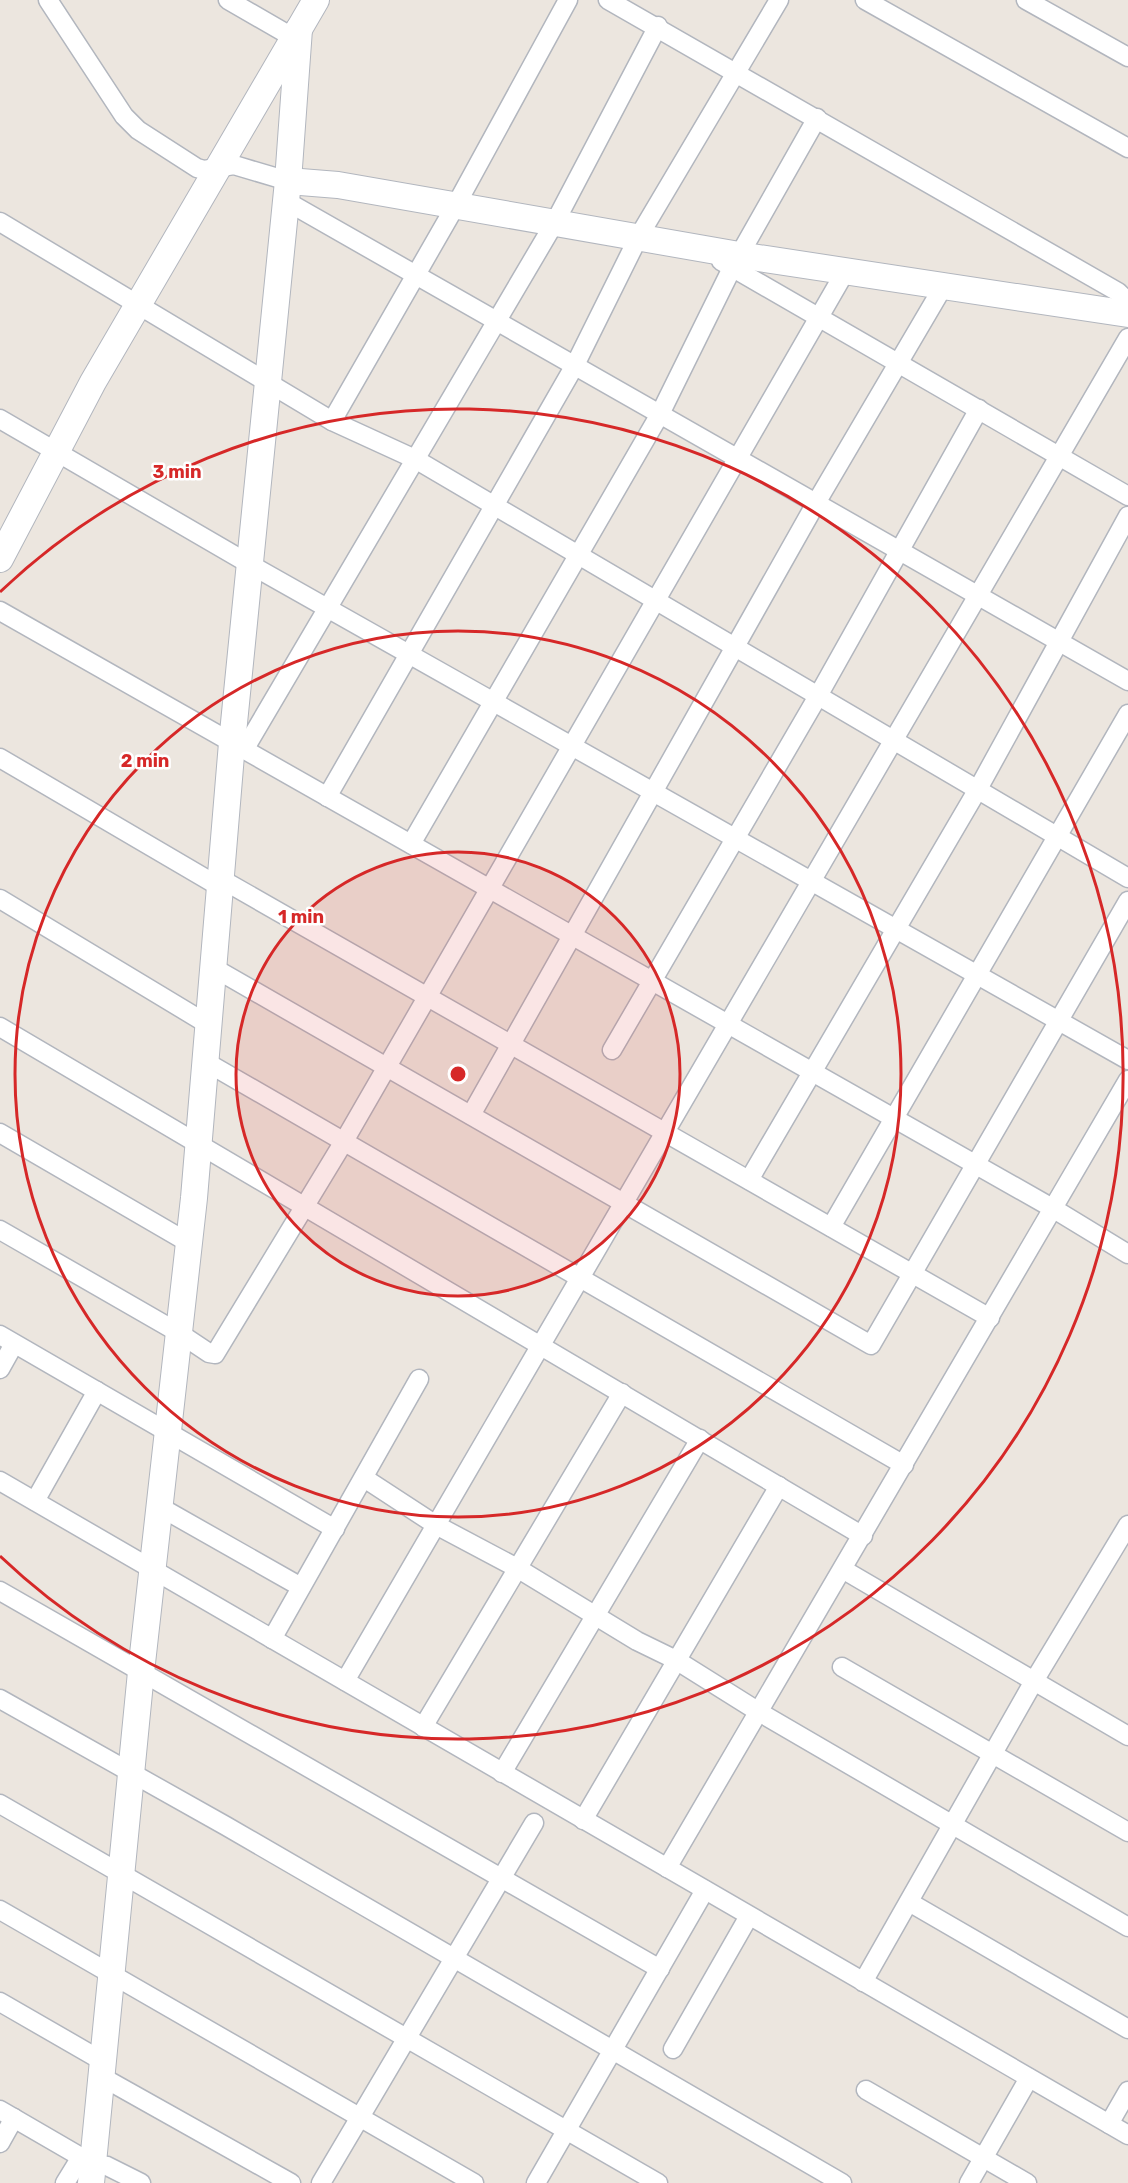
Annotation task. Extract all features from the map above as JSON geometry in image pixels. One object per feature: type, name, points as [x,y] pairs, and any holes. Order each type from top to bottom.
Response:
[{"type":"main road","points":[[0,559],[93,382],[131,302],[208,167],[297,34],[316,0]]},
{"type":"main road","points":[[89,2168],[103,2069],[141,1672],[199,1144],[221,883],[238,746],[251,565],[287,191],[297,34]]},
{"type":"main road","points":[[287,191],[338,185],[698,247],[735,261],[845,272],[1128,314]]},
{"type":"street","points":[[48,0],[124,116],[138,130],[172,154],[208,167],[234,165],[287,191],[416,274],[1128,681]]},
{"type":"street","points":[[228,0],[297,34]]},
{"type":"street","points":[[332,421],[456,205],[568,0]]},
{"type":"street","points":[[608,0],[658,26],[735,73],[1118,292],[1128,302]]},
{"type":"street","points":[[327,797],[575,365],[639,236],[779,0]]},
{"type":"street","points":[[865,0],[1128,148]]},
{"type":"street","points":[[1026,0],[1128,57]]},
{"type":"street","points":[[238,746],[327,608],[555,222],[658,26]]},
{"type":"street","points":[[411,844],[660,414],[735,261],[817,118]]},
{"type":"street","points":[[0,222],[267,384],[332,421],[415,459],[1128,878]]},
{"type":"street","points":[[735,261],[819,317],[1128,495]]},
{"type":"street","points":[[0,1230],[179,1333],[208,1353],[215,1354],[343,1143],[845,272]]},
{"type":"street","points":[[471,1115],[816,503],[943,287]]},
{"type":"street","points":[[345,1681],[1128,338]]},
{"type":"street","points":[[612,1050],[818,696],[979,409]]},
{"type":"street","points":[[0,419],[251,565],[1128,1060]]},
{"type":"street","points":[[749,1180],[978,789],[1128,516]]},
{"type":"street","points":[[0,611],[976,1164],[1128,1254]]},
{"type":"street","points":[[831,1227],[1128,714]]},
{"type":"street","points":[[0,758],[428,997],[990,1318]]},
{"type":"street","points":[[0,899],[209,1025]]},
{"type":"street","points":[[214,968],[872,1345],[1128,902]]},
{"type":"street","points":[[0,1027],[863,1536]]},
{"type":"street","points":[[206,1062],[904,1465]]},
{"type":"street","points":[[667,1868],[844,1570],[1128,1080]]},
{"type":"street","points":[[0,1133],[189,1243]]},
{"type":"street","points":[[0,1369],[7,1340],[335,1529]]},
{"type":"street","points":[[272,1639],[419,1379]]},
{"type":"street","points":[[35,1501],[96,1391]]},
{"type":"street","points":[[423,1727],[622,1393]]},
{"type":"street","points":[[502,1773],[700,1439]]},
{"type":"street","points":[[364,1478],[436,1525],[517,1568],[676,1660],[759,1712],[1128,1927]]},
{"type":"street","points":[[0,1481],[1128,2135]]},
{"type":"street","points":[[583,1820],[779,1486]]},
{"type":"street","points":[[160,1507],[301,1587]]},
{"type":"street","points":[[863,1982],[1034,1681],[1128,1525]]},
{"type":"street","points":[[844,1570],[1128,1736]]},
{"type":"street","points":[[0,1591],[660,1969]]},
{"type":"street","points":[[842,1668],[1128,1832]]},
{"type":"street","points":[[0,1699],[226,1826],[842,2183]]},
{"type":"street","points":[[0,1804],[658,2183]]},
{"type":"street","points":[[321,2183],[534,1823]]},
{"type":"street","points":[[544,2180],[567,2129],[705,1890]]},
{"type":"street","points":[[909,1902],[1128,2029]]},
{"type":"street","points":[[0,1910],[474,2183]]},
{"type":"street","points":[[673,2049],[749,1916]]},
{"type":"street","points":[[0,2002],[103,2069],[291,2183]]},
{"type":"street","points":[[969,2183],[1029,2078]]},
{"type":"street","points":[[866,2090],[1027,2183]]},
{"type":"street","points":[[1109,2124],[1128,2091]]},
{"type":"street","points":[[0,2143],[7,2114],[89,2168]]},
{"type":"street","points":[[65,2183],[89,2168],[107,2166],[141,2183]]}]
